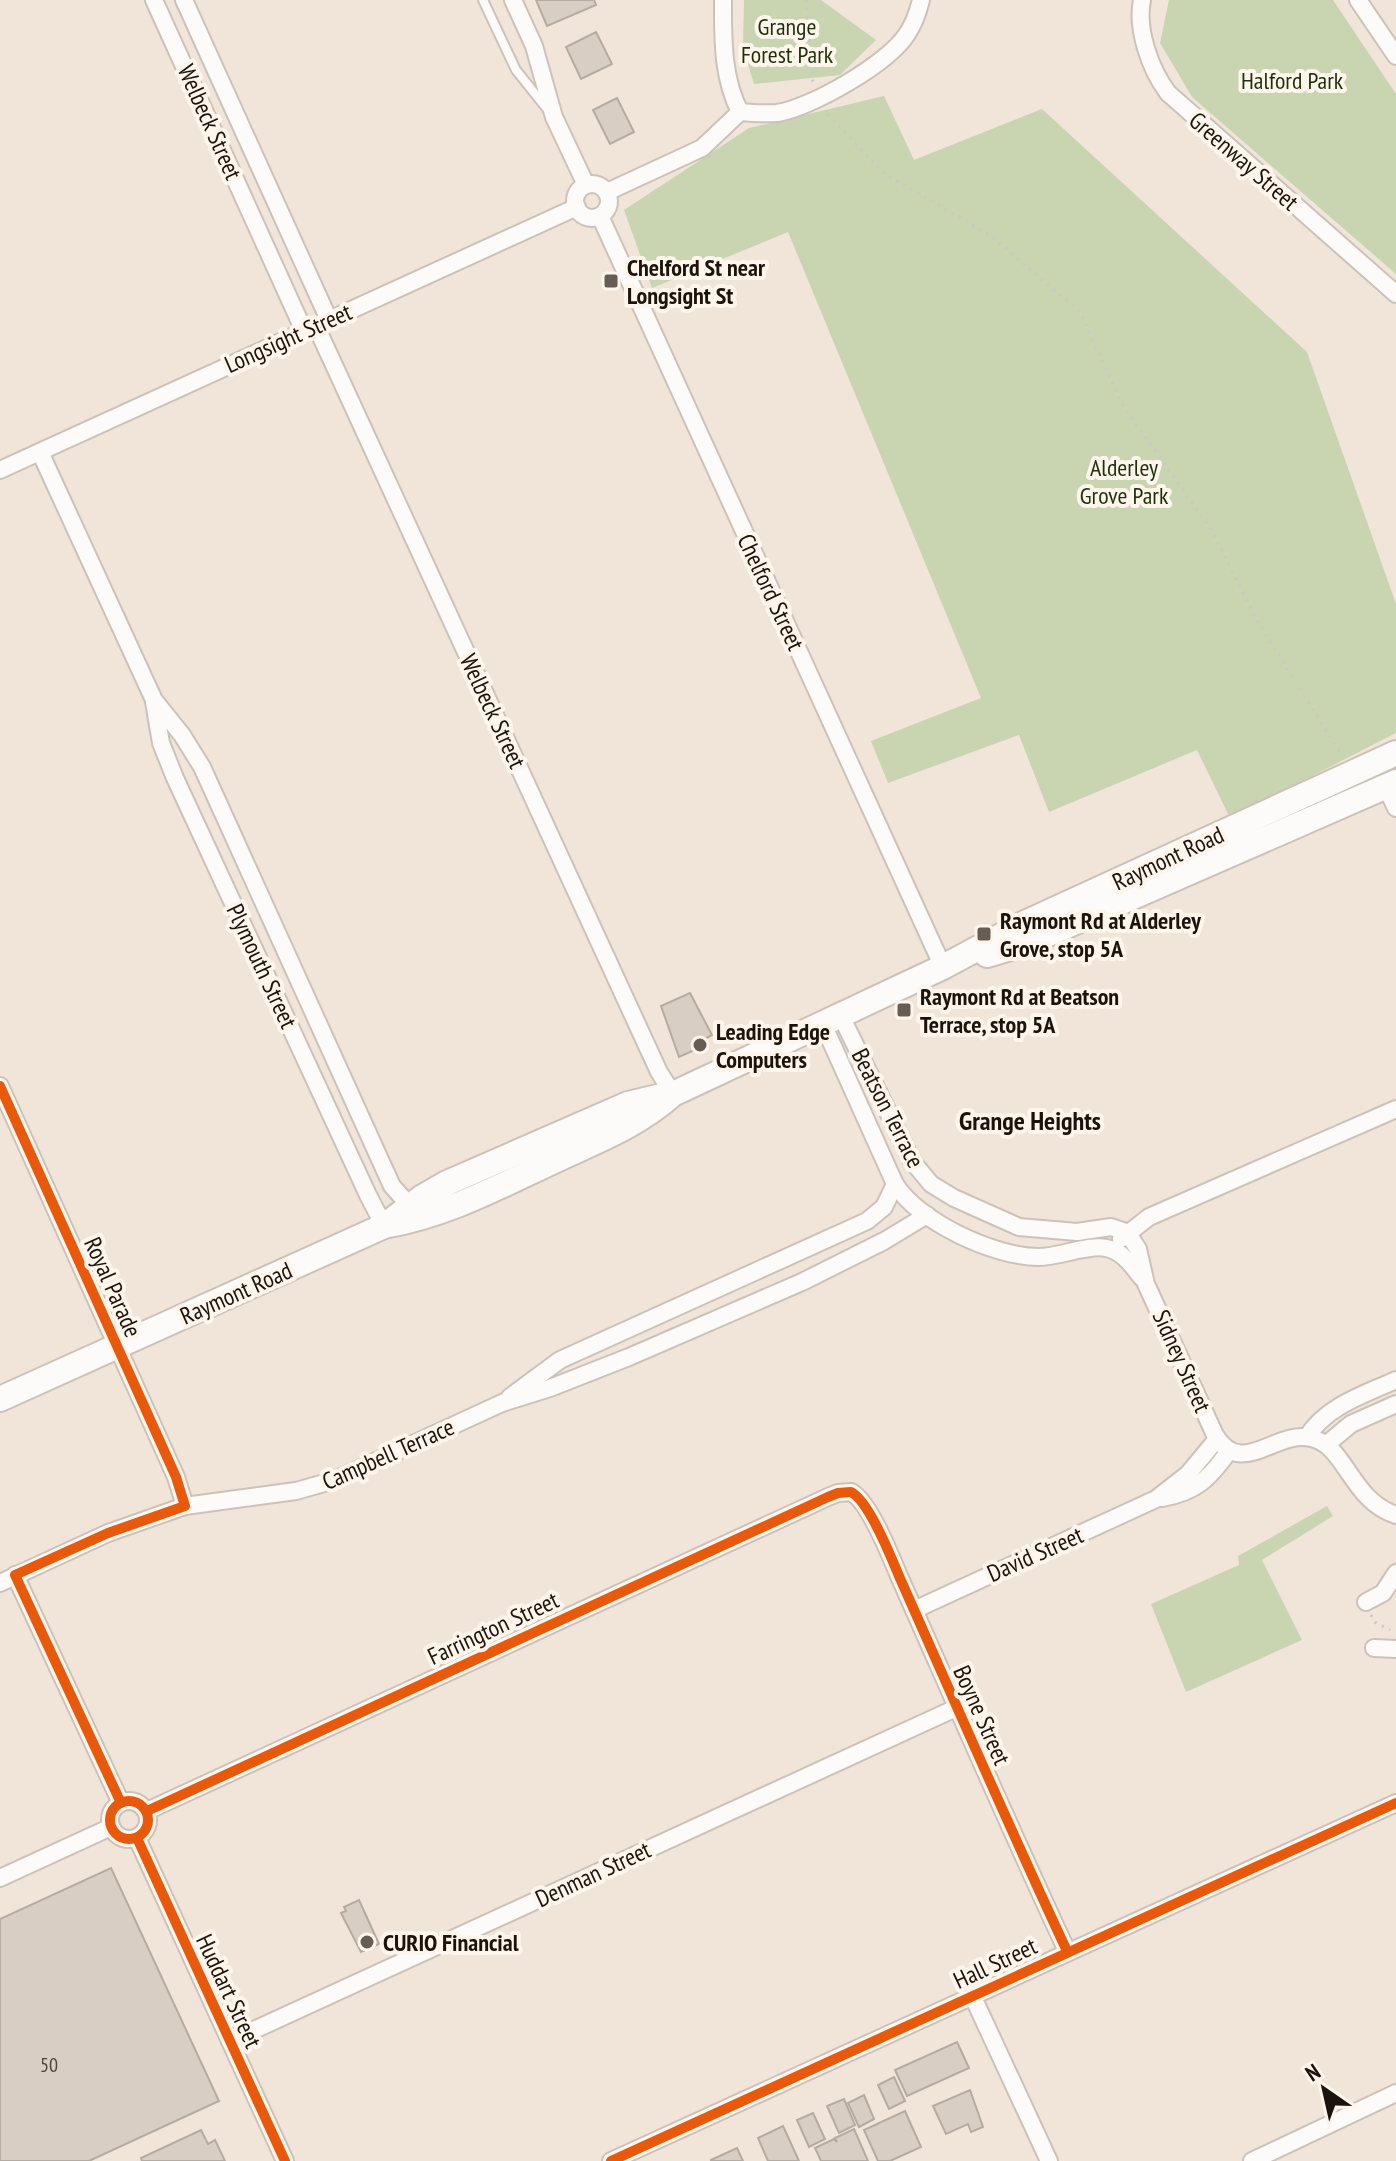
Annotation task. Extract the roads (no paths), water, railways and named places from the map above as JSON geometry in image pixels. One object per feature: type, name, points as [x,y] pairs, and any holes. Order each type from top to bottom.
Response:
[{"type":"main road","name":"Raymont Road","points":[[0,1399],[384,1226],[447,1183],[628,1104],[673,1094],[943,967],[1023,924],[1385,758]]},
{"type":"main road","points":[[1385,758],[1393,792]]},
{"type":"main road","name":"Raymont Road","points":[[943,967],[1030,942],[1393,792]]},
{"type":"main road","name":"Raymont Road","points":[[384,1226],[423,1219],[458,1206],[638,1121],[673,1094]]},
{"type":"street","name":"Welbeck Street","points":[[154,0],[316,326],[652,1058],[673,1094]]},
{"type":"street","name":"Welbeck Street","points":[[184,0],[316,326]]},
{"type":"street","points":[[513,0],[534,46],[554,117],[586,185]]},
{"type":"street","points":[[723,0],[725,67],[740,112]]},
{"type":"street","points":[[607,192],[702,148],[740,112],[778,113],[814,99],[855,77],[897,47],[911,27],[921,0]]},
{"type":"street","name":"Greenway Street","points":[[1142,0],[1141,23],[1150,56],[1168,93],[1396,294]]},
{"type":"street","points":[[1358,0],[1396,56]]},
{"type":"street","points":[[586,185],[600,186],[607,192],[609,203],[600,216],[589,217],[577,207],[576,197],[586,185]]},
{"type":"street","name":"Longsight Street","points":[[0,470],[577,207]]},
{"type":"street","name":"Chelford Street","points":[[600,216],[943,967]]},
{"type":"street","name":"Plymouth Street","points":[[40,452],[154,700],[199,761],[390,1182],[399,1198],[410,1206]]},
{"type":"street","name":"Plymouth Street","points":[[154,700],[161,743],[175,778],[384,1226]]},
{"type":"street","name":"Beatson Terrace","points":[[832,1020],[889,1113],[920,1173],[954,1198],[1019,1227],[1077,1232],[1111,1227],[1125,1234]]},
{"type":"street","name":"Beatson Terrace","points":[[832,1020],[869,1122],[895,1184],[908,1202],[977,1242],[1022,1255],[1051,1256],[1097,1247],[1112,1249]]},
{"type":"street","name":"Royal Parade","points":[[0,1086],[118,1345],[176,1477],[185,1506]]},
{"type":"street","points":[[1112,1249],[1125,1234],[1154,1214],[1396,1109]]},
{"type":"street","points":[[869,1122],[889,1113]]},
{"type":"street","name":"Campbell Terrace","points":[[502,1403],[560,1360],[864,1223],[882,1210],[895,1184]]},
{"type":"street","name":"Campbell Terrace","points":[[8,1579],[108,1533],[185,1506],[296,1491],[326,1483],[502,1403],[629,1357],[822,1273],[927,1215]]},
{"type":"street","points":[[864,1223],[880,1243]]},
{"type":"street","name":"Sidney Street","points":[[1125,1234],[1138,1249],[1146,1284],[1223,1445]]},
{"type":"street","name":"Sidney Street","points":[[1112,1249],[1123,1256],[1146,1284]]},
{"type":"street","points":[[1307,1437],[1320,1421],[1338,1407],[1396,1380]]},
{"type":"street","points":[[1327,1444],[1351,1424],[1396,1404]]},
{"type":"street","points":[[1223,1445],[1247,1454],[1283,1441],[1307,1437],[1327,1444],[1362,1493],[1380,1508],[1396,1515]]},
{"type":"street","name":"David Street","points":[[914,1610],[1156,1499],[1193,1490],[1210,1475],[1223,1445]]},
{"type":"street","name":"Farrington Street","points":[[147,1811],[828,1497],[843,1492],[858,1496]]},
{"type":"street","name":"Boyne Street","points":[[858,1496],[889,1554],[1067,1951]]},
{"type":"street","points":[[1369,1606],[1383,1593],[1396,1573]]},
{"type":"street","points":[[8,1579],[121,1803]]},
{"type":"street","points":[[1374,1648],[1396,1649]]},
{"type":"street","name":"Denman Street","points":[[230,2041],[956,1708]]},
{"type":"street","points":[[136,1802],[147,1811],[148,1827],[137,1838],[122,1838],[111,1827],[111,1813],[121,1803],[136,1802]]},
{"type":"street","name":"Hall Street","points":[[611,2161],[1396,1803]]},
{"type":"street","points":[[0,1878],[111,1827]]},
{"type":"street","name":"Huddart Street","points":[[137,1838],[285,2161]]},
{"type":"street","points":[[972,1995],[1049,2161]]},
{"type":"street","points":[[1252,2161],[1396,2093]]},
{"type":"lane","points":[[483,0],[516,70],[554,117]]},
{"type":"place","name":"Chelford St near Longsight St","points":[[611,281]]},
{"type":"place","name":"Raymont Rd at Alderley Grove, stop 5A","points":[[984,934]]},
{"type":"place","name":"Raymont Rd at Beatson Terrace, stop 5A","points":[[904,1010]]},
{"type":"place","name":"Leading Edge Computers","points":[[700,1045]]},
{"type":"place","name":"CURIO Financial","points":[[367,1942]]},
{"type":"district","name":"Grange Heights","points":[[1030,1120]]},
{"type":"park label","name":"Grange Forest Park","points":[[787,40]]},
{"type":"park label","name":"Halford Park","points":[[1292,80]]},
{"type":"park label","name":"Alderley Grove Park","points":[[1124,481]]}]
